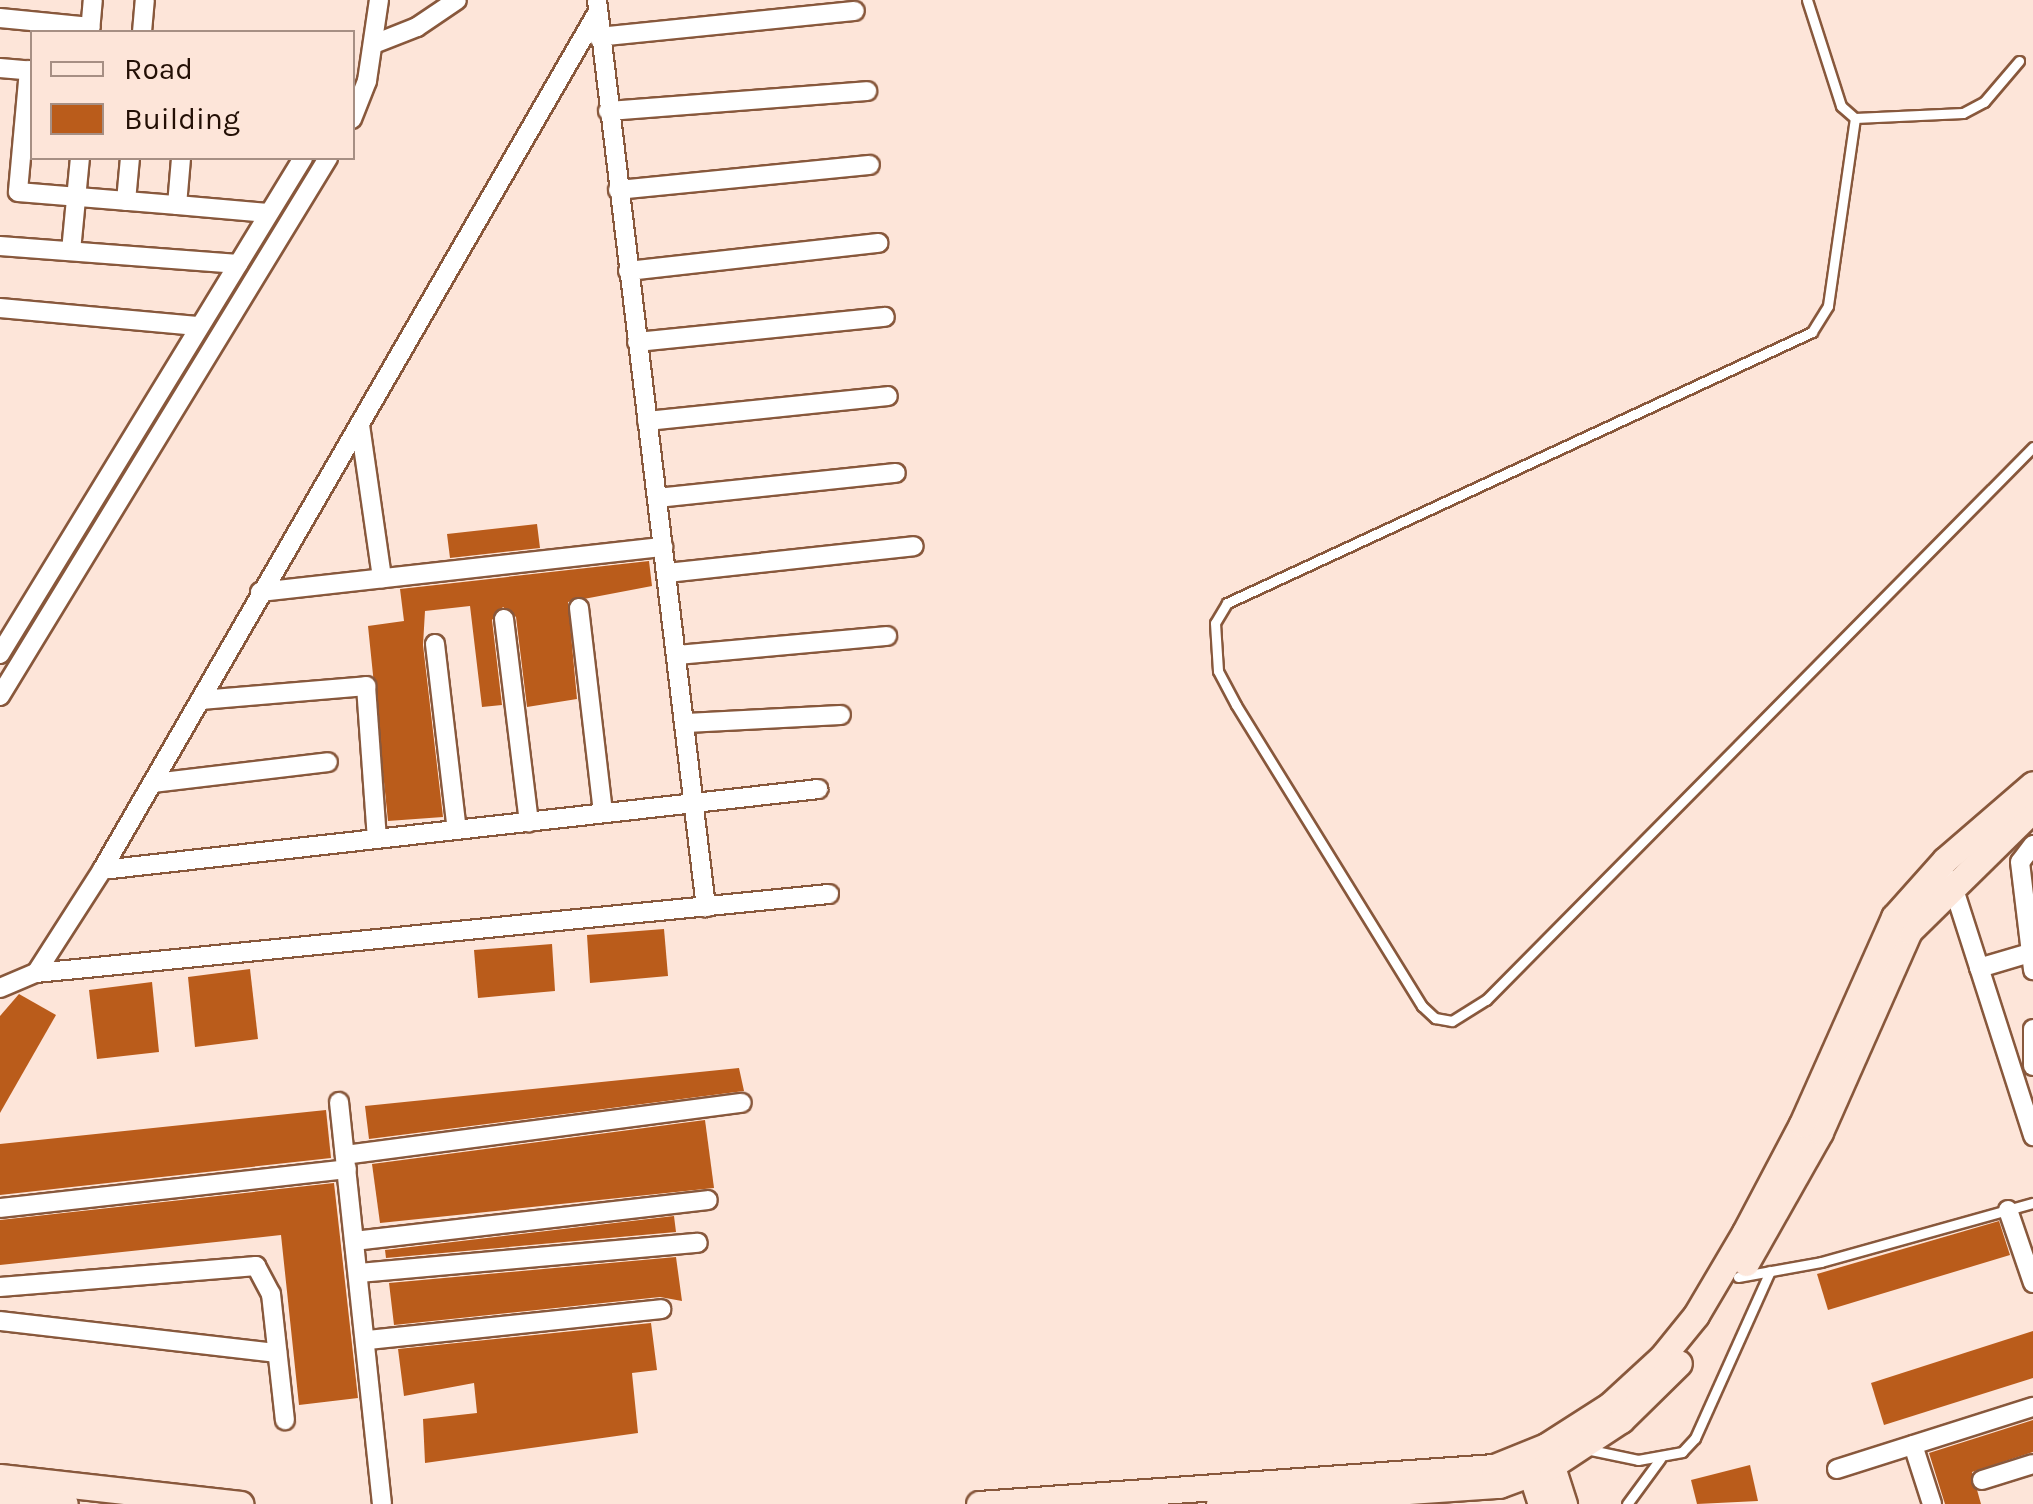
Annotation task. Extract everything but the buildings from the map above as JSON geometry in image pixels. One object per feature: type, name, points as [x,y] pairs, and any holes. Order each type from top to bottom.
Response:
[{"type":"main road","points":[[1219,1504],[1450,1493],[1578,1448],[1621,1420],[1674,1370],[1738,1277],[1820,1132],[1909,931],[1948,872],[2033,784]]},
{"type":"main road","points":[[979,1504],[1448,1473],[1538,1460],[1610,1405],[1696,1315],[1802,1124],[1894,917],[2033,809]]},
{"type":"main road","points":[[1538,1460],[1541,1504]]},
{"type":"main road","points":[[1538,1460],[1564,1504]]},
{"type":"main road","points":[[0,1478],[240,1504]]},
{"type":"main road","points":[[0,1496],[66,1504]]},
{"type":"street","points":[[0,18],[90,30],[93,0]]},
{"type":"street","points":[[142,30],[145,0]]},
{"type":"street","points":[[360,86],[374,44],[379,0]]},
{"type":"street","points":[[374,44],[417,28],[457,0]]},
{"type":"street","points":[[596,8],[706,906]]},
{"type":"street","points":[[36,973],[153,783],[596,8]]},
{"type":"street","points":[[598,37],[856,11]]},
{"type":"street","points":[[0,68],[30,71],[18,192],[268,213]]},
{"type":"street","points":[[608,111],[867,92]]},
{"type":"street","points":[[72,251],[80,160]]},
{"type":"street","points":[[126,201],[130,160]]},
{"type":"street","points":[[177,205],[182,160]]},
{"type":"street","points":[[0,654],[196,326],[302,160]]},
{"type":"street","points":[[0,696],[327,160]]},
{"type":"street","points":[[618,190],[870,165]]},
{"type":"street","points":[[628,271],[878,243]]},
{"type":"street","points":[[0,246],[238,264]]},
{"type":"street","points":[[0,308],[196,326]]},
{"type":"street","points":[[638,342],[886,317]]},
{"type":"street","points":[[648,421],[888,396]]},
{"type":"street","points":[[360,425],[382,578]]},
{"type":"street","points":[[658,498],[896,473]]},
{"type":"street","points":[[667,573],[914,546]]},
{"type":"street","points":[[260,592],[664,547]]},
{"type":"street","points":[[579,608],[603,814]]},
{"type":"street","points":[[504,619],[529,822]]},
{"type":"street","points":[[678,655],[887,636]]},
{"type":"street","points":[[435,644],[457,830]]},
{"type":"street","points":[[201,700],[366,686],[377,839]]},
{"type":"street","points":[[686,723],[840,714]]},
{"type":"street","points":[[153,783],[328,762]]},
{"type":"street","points":[[102,870],[818,789]]},
{"type":"street","points":[[1979,968],[2031,958],[2020,862],[2033,845]]},
{"type":"street","points":[[1948,872],[2033,1136]]},
{"type":"street","points":[[0,988],[36,973],[830,894]]},
{"type":"street","points":[[2033,1029],[2033,1066]]},
{"type":"street","points":[[340,1102],[368,1340],[382,1504]]},
{"type":"street","points":[[0,1208],[346,1162],[742,1102]]},
{"type":"street","points":[[354,1240],[708,1200]]},
{"type":"street","points":[[2008,1210],[2033,1283]]},
{"type":"street","points":[[359,1274],[698,1243]]},
{"type":"street","points":[[0,1287],[242,1263],[256,1266],[266,1280],[285,1420]]},
{"type":"street","points":[[368,1340],[661,1310]]},
{"type":"street","points":[[0,1321],[278,1353]]},
{"type":"street","points":[[1837,1469],[2033,1407]]},
{"type":"street","points":[[1913,1445],[1932,1504]]},
{"type":"street","points":[[1982,1480],[2033,1464]]},
{"type":"lane","points":[[1806,0],[1841,106],[1854,118],[1963,113],[1984,102],[2019,61]]},
{"type":"lane","points":[[1854,118],[1828,306],[1812,332],[1227,603],[1215,623],[1218,671],[1422,1006],[1452,1021],[1486,1000],[2033,447]]},
{"type":"lane","points":[[1738,1277],[2033,1203]]},
{"type":"lane","points":[[1627,1504],[1660,1459],[1694,1438],[1770,1271]]},
{"type":"lane","points":[[1578,1448],[1660,1459]]}]
